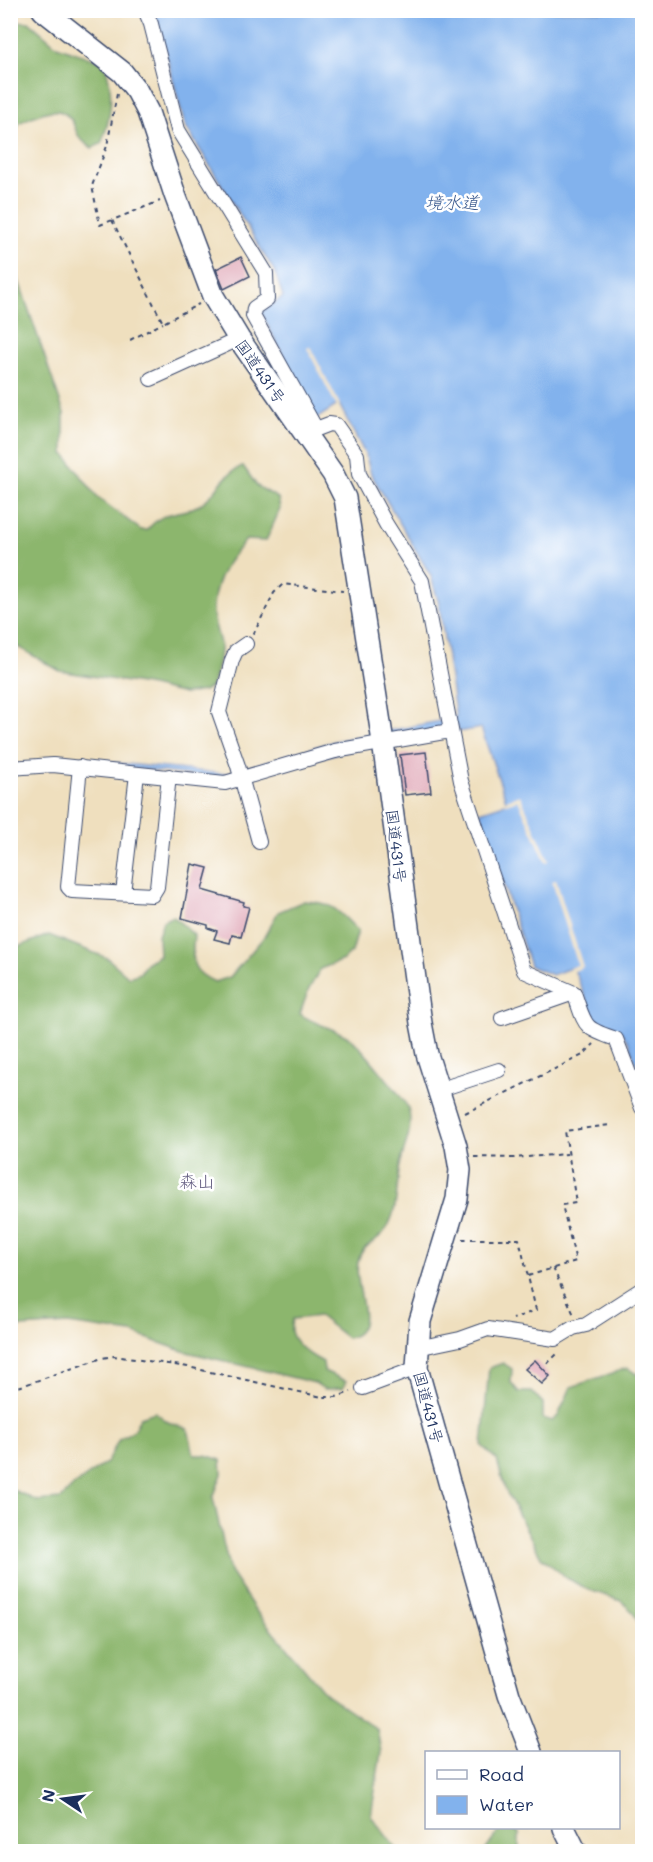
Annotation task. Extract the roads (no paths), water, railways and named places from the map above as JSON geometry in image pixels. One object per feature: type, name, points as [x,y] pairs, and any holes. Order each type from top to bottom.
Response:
[{"type":"highway","name":"国道431号","points":[[43,10],[117,67],[137,91],[148,112],[175,195],[213,296],[239,339],[295,406],[345,498],[382,736],[421,1023],[438,1090],[459,1157],[459,1183],[420,1321],[417,1358],[509,1695],[531,1751]]},
{"type":"highway","points":[[565,1829],[576,1851]]},
{"type":"street","points":[[145,10],[151,24],[178,130],[266,273],[269,291],[267,298],[254,308],[253,316],[295,406],[316,429],[329,424],[336,426],[357,455],[359,474],[386,524],[418,573],[461,781],[524,972],[574,993],[586,1027],[616,1039],[642,1108]]},
{"type":"street","points":[[151,379],[239,339]]},
{"type":"street","points":[[246,644],[236,651],[232,660],[219,712],[240,773],[259,842]]},
{"type":"street","points":[[10,768],[53,765],[225,783],[240,773],[335,751],[382,736],[449,725]]},
{"type":"street","points":[[80,767],[68,887],[72,891],[152,895],[157,886],[169,776]]},
{"type":"street","points":[[123,894],[137,774]]},
{"type":"street","points":[[502,1018],[574,993]]},
{"type":"street","points":[[438,1090],[499,1070]]},
{"type":"street","points":[[363,1388],[417,1358],[488,1329],[550,1340],[580,1326],[642,1289]]},
{"type":"water","name":"境水道","points":[[155,11],[642,11],[642,1081],[629,1043],[620,1030],[595,1021],[573,967],[552,975],[530,966],[480,812],[507,803],[481,728],[459,732],[457,725],[227,779],[100,765],[76,759],[226,774],[335,741],[456,718],[439,604],[431,576],[371,474],[366,456],[339,404],[316,419],[261,312],[283,297],[275,272],[185,125]]},
{"type":"waterway","points":[[68,761],[90,762]]},
{"type":"district","name":"森山","points":[[197,1181]]}]
